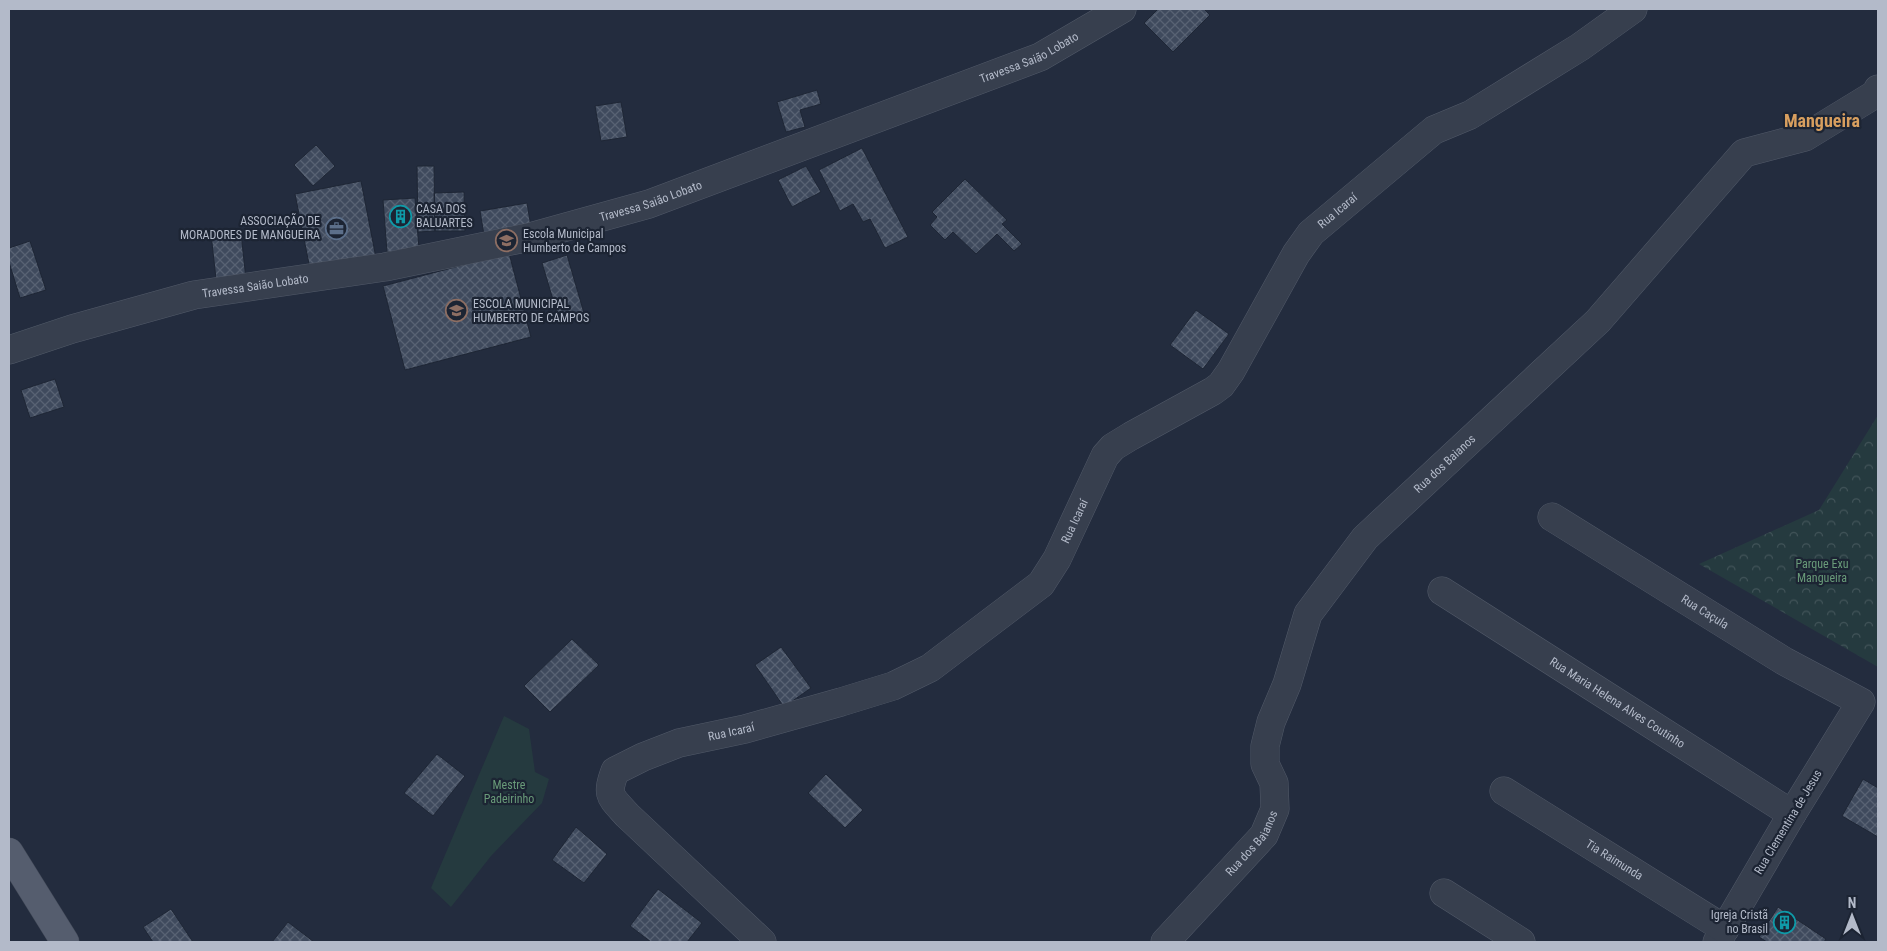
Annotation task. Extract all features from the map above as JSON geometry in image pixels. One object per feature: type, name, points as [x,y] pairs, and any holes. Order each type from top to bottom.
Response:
[{"type":"main road","points":[[9,852],[65,942]]},
{"type":"street","name":"Travessa Saião Lobato","points":[[9,350],[72,329],[194,296],[394,265],[530,237],[649,204],[1040,57],[1122,9]]},
{"type":"street","name":"Rua Icaraí","points":[[762,942],[612,799],[609,787],[615,771],[643,757],[679,743],[745,729],[841,702],[893,686],[930,668],[1041,584],[1057,560],[1105,456],[1113,447],[1214,391],[1220,385],[1230,371],[1296,254],[1311,233],[1434,130],[1470,115],[1580,47],[1633,9]]},
{"type":"street","name":"Rua dos Baianos","points":[[1165,942],[1264,835],[1275,809],[1274,783],[1265,764],[1265,746],[1271,722],[1287,684],[1308,614],[1365,538],[1598,321],[1744,153],[1805,138],[1876,93],[1878,89]]},
{"type":"street","name":"Rua Caçula","points":[[1552,517],[1784,661],[1860,702]]},
{"type":"street","name":"Rua Maria Helena Alves Coutinho","points":[[1442,591],[1792,814]]},
{"type":"street","name":"Rua Clementina de Jesus","points":[[1721,936],[1860,702]]},
{"type":"street","name":"Tia Raimunda","points":[[1504,791],[1721,936]]},
{"type":"street","points":[[1444,893],[1521,942]]},
{"type":"green space","name":"Parque Exu Mangueira","points":[[1878,415],[1878,667],[1699,564],[1819,510]]},
{"type":"green space","name":"Mestre Padeirinho","points":[[504,716],[529,729],[535,772],[549,779],[542,803],[491,856],[451,907],[431,888]]},
{"type":"building","points":[[1158,9],[1204,9],[1210,15],[1173,52],[1144,23]]},
{"type":"building","points":[[817,90],[821,104],[800,110],[805,127],[786,132],[777,102]]},
{"type":"building","points":[[621,102],[627,137],[601,141],[595,106]]},
{"type":"building","points":[[316,145],[335,166],[313,186],[294,165]]},
{"type":"building","points":[[862,148],[908,237],[885,248],[870,219],[863,222],[853,204],[840,211],[819,170]]},
{"type":"building","points":[[417,166],[434,166],[435,231],[418,232]]},
{"type":"building","points":[[806,166],[821,192],[792,207],[778,180]]},
{"type":"building","points":[[965,179],[1007,220],[1002,224],[1022,244],[1014,251],[997,234],[976,254],[953,232],[945,240],[930,225],[937,217],[932,212]]},
{"type":"building","name":"ASSOCIAÇÃO DE MORADORES DE MANGUEIRA","points":[[361,181],[377,263],[310,269],[295,194]]},
{"type":"building","points":[[464,192],[465,231],[435,231],[434,193]]},
{"type":"building","name":"CASA DOS BALUARTES","points":[[415,198],[419,249],[387,252],[383,200]]},
{"type":"building","points":[[527,203],[531,227],[484,235],[480,211]]},
{"type":"building","points":[[243,231],[241,233],[246,279],[217,288],[211,234]]},
{"type":"building","points":[[30,241],[46,290],[20,298],[9,262],[9,248]]},
{"type":"building","name":"ESCOLA MUNICIPAL HUMBERTO DE CAMPOS","points":[[509,253],[531,337],[405,370],[383,286]]},
{"type":"building","points":[[567,255],[584,313],[559,320],[542,263]]},
{"type":"building","points":[[1196,310],[1229,334],[1203,369],[1170,345]]},
{"type":"building","points":[[55,379],[64,407],[30,418],[21,390]]},
{"type":"building","points":[[572,639],[599,665],[550,712],[524,686]]},
{"type":"building","points":[[781,647],[811,688],[784,707],[755,665]]},
{"type":"building","points":[[437,754],[465,776],[433,816],[404,793]]},
{"type":"building","points":[[826,774],[863,810],[845,828],[808,793]]},
{"type":"building","points":[[1863,779],[1878,788],[1878,837],[1842,816]]},
{"type":"building","points":[[576,827],[607,854],[584,883],[552,860]]},
{"type":"building","points":[[658,889],[702,923],[687,942],[651,942],[630,926]]},
{"type":"building","name":"Igreja Cristã no Brasil","points":[[1778,907],[1826,939],[1824,942],[1767,942],[1759,937]]},
{"type":"building","points":[[171,909],[193,942],[153,942],[143,927]]},
{"type":"building","points":[[288,922],[314,942],[272,942]]},
{"type":"place","name":"CASA DOS BALUARTES","points":[[400,216]]},
{"type":"place","name":"ASSOCIAÇÃO DE MORADORES DE MANGUEIRA","points":[[336,228]]},
{"type":"place","name":"Escola Municipal Humberto de Campos","points":[[507,241]]},
{"type":"place","name":"ESCOLA MUNICIPAL HUMBERTO DE CAMPOS","points":[[457,311]]},
{"type":"place","name":"Igreja Cristã no Brasil","points":[[1784,922]]},
{"type":"district","name":"Mangueira","points":[[1822,120]]}]
